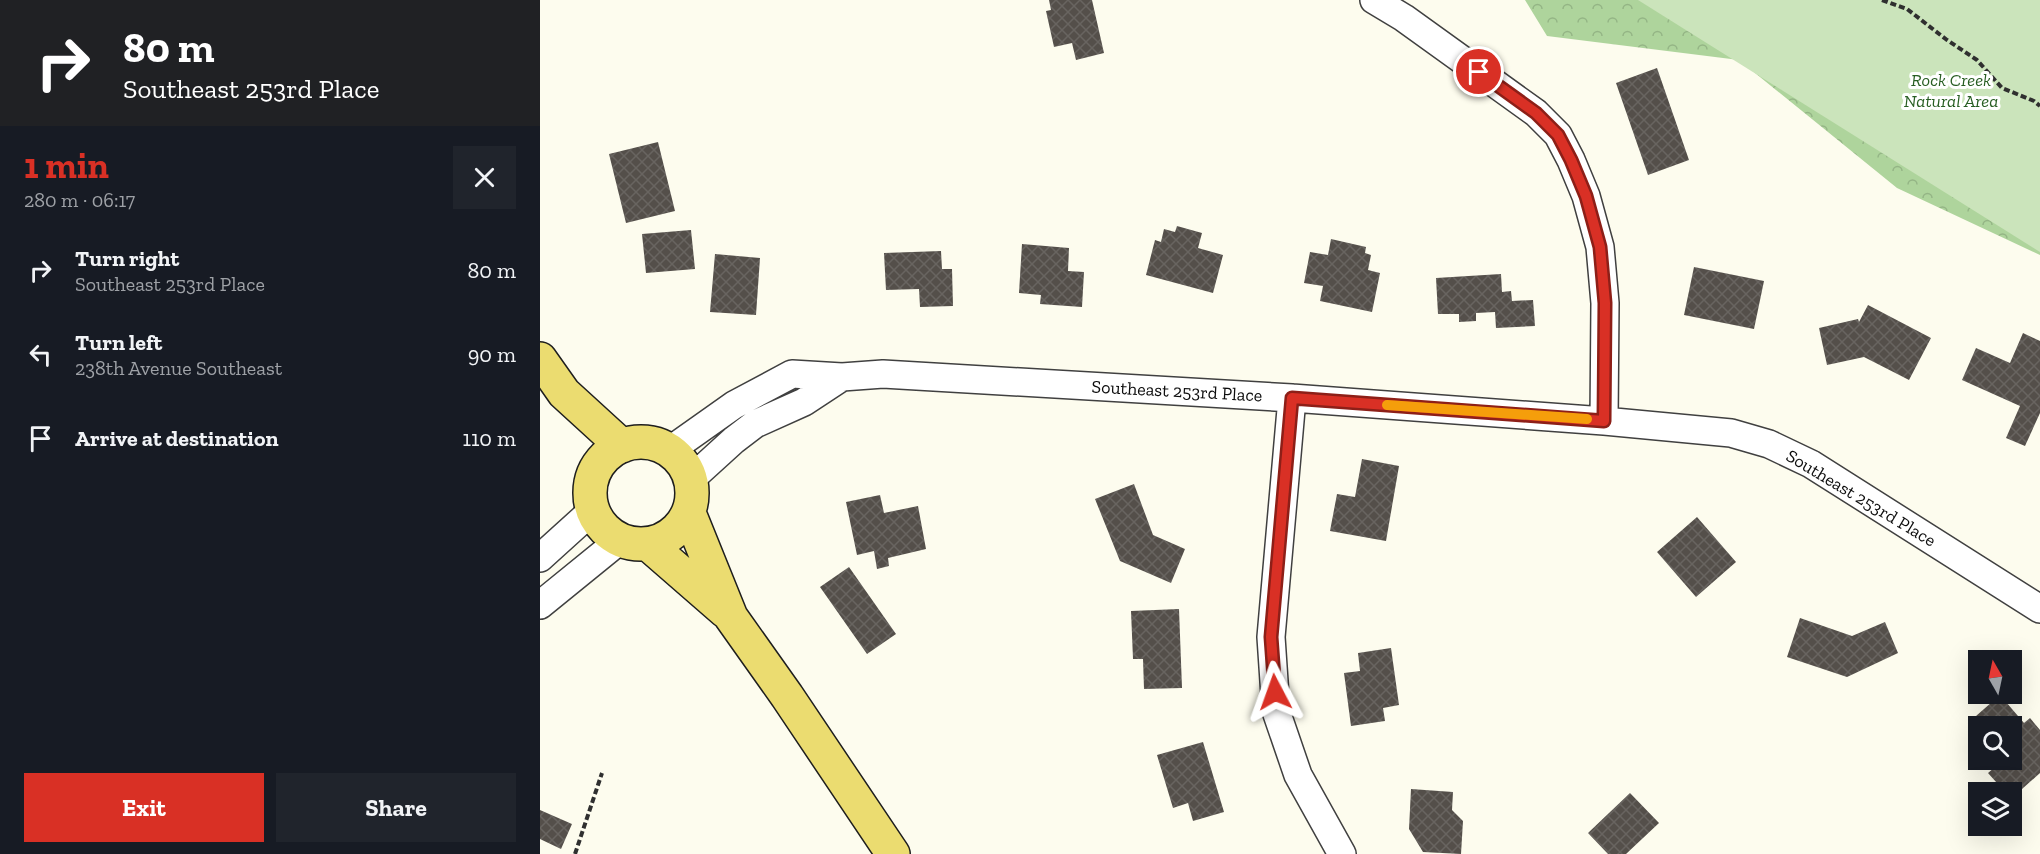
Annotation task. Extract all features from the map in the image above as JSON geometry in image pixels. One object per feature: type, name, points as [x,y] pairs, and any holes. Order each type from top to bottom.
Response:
[{"type":"main road","points":[[540,359],[564,393],[622,446]]},
{"type":"main road","points":[[564,393],[594,474]]},
{"type":"main road","points":[[634,542],[661,540],[672,534],[689,513],[692,500],[690,480],[682,462],[669,451],[648,443],[635,442],[622,446],[606,457],[594,474],[590,500],[600,524],[610,534],[634,542],[731,616]]},
{"type":"main road","points":[[689,513],[731,616],[893,854]]},
{"type":"street","points":[[1374,0],[1408,9],[1536,113],[1558,135],[1586,196],[1600,247],[1605,303],[1604,421]]},
{"type":"street","name":"Southeast 253rd Place","points":[[669,451],[734,405],[792,374],[842,376],[884,374],[1292,398],[1604,421],[1731,433],[1769,444],[1811,465],[2040,609]]},
{"type":"street","points":[[690,480],[755,424],[804,402],[842,376]]},
{"type":"street","points":[[1292,398],[1271,637],[1276,711],[1298,775],[1342,854]]},
{"type":"street","points":[[540,558],[593,510]]},
{"type":"street","points":[[540,605],[634,542]]},
{"type":"path","points":[[1882,0],[1907,9],[1977,60],[2001,88],[2034,101],[2040,106]]},
{"type":"path","points":[[576,854],[602,772]]},
{"type":"green space","name":"Rock Creek Natural Area","points":[[1525,0],[2040,0],[2040,255],[1897,188],[1739,60],[1547,36]]},
{"type":"green space","name":"Rock Creek Natural Area","points":[[1638,0],[2040,0],[2040,252]]},
{"type":"building","points":[[1049,0],[1092,0],[1104,53],[1076,60],[1072,43],[1054,47],[1046,11],[1051,10]]},
{"type":"building","points":[[1657,68],[1689,160],[1648,175],[1616,83]]},
{"type":"building","points":[[658,142],[675,211],[626,223],[609,154]]},
{"type":"building","points":[[1177,226],[1202,233],[1198,248],[1223,255],[1213,293],[1146,275],[1155,240],[1161,242],[1164,229],[1175,232]]},
{"type":"building","points":[[691,230],[695,269],[646,273],[642,234]]},
{"type":"building","points":[[1331,239],[1366,247],[1365,253],[1371,255],[1368,270],[1380,273],[1372,312],[1320,301],[1323,286],[1304,283],[1310,252],[1328,255]]},
{"type":"building","points":[[1022,244],[1069,248],[1068,271],[1084,272],[1082,307],[1040,304],[1041,295],[1019,293]]},
{"type":"building","points":[[941,251],[942,269],[952,269],[953,306],[920,307],[919,289],[886,290],[884,253]]},
{"type":"building","points":[[715,254],[760,258],[756,315],[710,312]]},
{"type":"building","points":[[1694,267],[1764,281],[1754,329],[1684,315]]},
{"type":"building","points":[[1501,274],[1502,292],[1511,291],[1512,301],[1533,300],[1535,326],[1496,328],[1495,312],[1476,313],[1476,321],[1459,322],[1459,314],[1438,314],[1436,278]]},
{"type":"building","points":[[1868,305],[1931,338],[1909,380],[1864,357],[1827,365],[1819,328],[1858,319],[1859,322]]},
{"type":"building","points":[[2023,333],[2040,341],[2040,413],[2025,446],[2006,438],[2020,406],[1962,380],[1976,348],[2010,363]]},
{"type":"building","points":[[1362,459],[1399,466],[1386,541],[1330,531],[1337,494],[1355,497]]},
{"type":"building","points":[[1134,484],[1153,535],[1185,549],[1171,583],[1120,561],[1095,499]]},
{"type":"building","points":[[880,495],[884,513],[918,506],[926,549],[888,558],[889,566],[877,569],[874,551],[857,555],[846,502]]},
{"type":"building","points":[[1697,517],[1736,562],[1696,597],[1657,552]]},
{"type":"building","points":[[849,567],[896,634],[867,654],[820,587]]},
{"type":"building","points":[[1179,609],[1182,688],[1144,689],[1143,659],[1133,659],[1131,611]]},
{"type":"building","points":[[1800,618],[1852,636],[1885,622],[1898,653],[1847,677],[1787,657]]},
{"type":"building","points":[[1391,648],[1399,705],[1383,708],[1385,721],[1351,726],[1344,673],[1360,671],[1358,653]]},
{"type":"building","points":[[1990,704],[2008,704],[2018,716],[1976,716]]},
{"type":"building","points":[[2030,718],[2040,730],[2040,773],[2022,789],[2022,782],[1996,782],[1988,773],[1992,770],[2022,770],[2022,721],[2024,723]]},
{"type":"building","points":[[1203,742],[1224,812],[1193,821],[1188,803],[1173,808],[1157,755]]},
{"type":"building","points":[[1411,789],[1453,792],[1452,810],[1463,821],[1461,854],[1423,852],[1409,829]]},
{"type":"building","points":[[1630,793],[1659,823],[1626,854],[1608,854],[1588,833]]},
{"type":"building","points":[[540,810],[572,824],[561,849],[540,839]]},
{"type":"slow traffic","points":[[1387,405],[1587,419]]},
{"type":"route","points":[[1275,692],[1271,637],[1292,398],[1604,421],[1605,303],[1600,247],[1586,196],[1558,135],[1536,113],[1479,72]]}]
